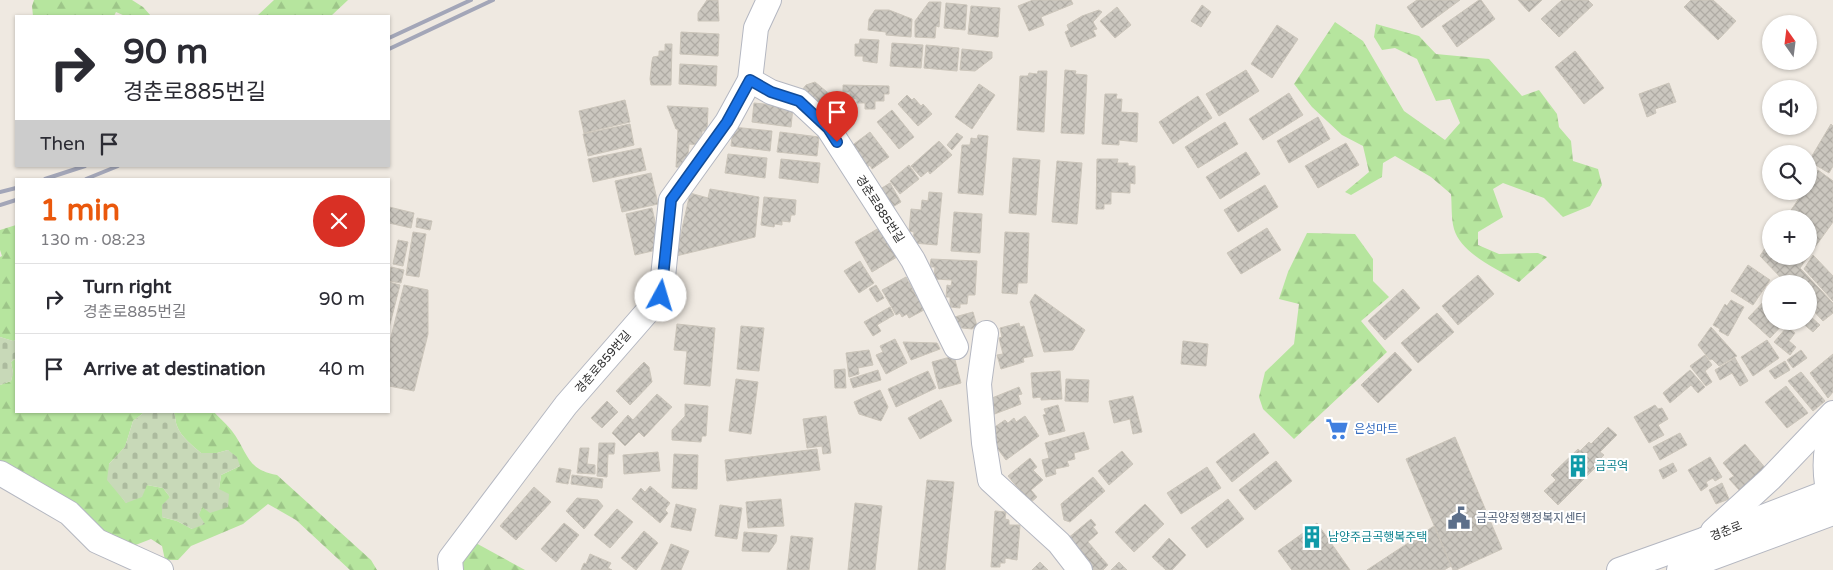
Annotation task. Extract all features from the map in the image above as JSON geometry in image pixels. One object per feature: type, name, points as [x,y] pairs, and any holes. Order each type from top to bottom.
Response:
[{"type":"street","name":"경춘로859번길","points":[[452,570],[450,558],[566,405],[661,296],[671,200],[727,122],[750,80],[756,28],[769,0]]},
{"type":"street","name":"경춘로885번길","points":[[750,80],[771,92],[799,101],[828,128],[913,260],[956,348]]},
{"type":"street","points":[[986,333],[979,384],[984,443],[990,480],[1059,543],[1080,570]]},
{"type":"street","points":[[1702,540],[1770,479],[1833,413]]},
{"type":"street","points":[[1832,501],[1826,470],[1827,440],[1833,425]]},
{"type":"street","points":[[0,473],[69,512],[97,542],[161,570]]},
{"type":"street","name":"경춘로","points":[[1619,570],[1702,540],[1832,501]]},
{"type":"street","name":"경춘로","points":[[1679,570],[1832,501]]},
{"type":"green space","points":[[34,0],[132,0],[143,7],[150,15],[123,15],[116,12],[114,15],[33,15],[32,6]]},
{"type":"green space","points":[[274,0],[348,0],[332,15],[258,15]]},
{"type":"green space","points":[[1335,22],[1363,41],[1404,111],[1445,140],[1460,123],[1450,99],[1436,101],[1417,59],[1395,48],[1382,50],[1374,37],[1376,24],[1419,36],[1436,54],[1489,59],[1522,96],[1539,90],[1557,114],[1559,127],[1571,141],[1573,161],[1598,169],[1602,185],[1590,206],[1563,217],[1544,198],[1503,183],[1493,189],[1503,217],[1478,232],[1478,245],[1499,254],[1538,253],[1547,257],[1519,282],[1491,267],[1464,246],[1454,229],[1451,194],[1431,177],[1395,156],[1383,163],[1382,177],[1351,195],[1345,192],[1369,172],[1363,146],[1342,135],[1312,107],[1294,84]]},
{"type":"green space","points":[[15,225],[15,340],[13,341],[0,337],[0,257],[2,256],[0,250],[0,230]]},
{"type":"green space","points":[[1307,233],[1355,234],[1373,259],[1373,281],[1389,297],[1361,321],[1387,352],[1294,439],[1263,409],[1259,397],[1265,372],[1294,344],[1299,304],[1279,299],[1288,272]]},
{"type":"green space","points":[[0,337],[15,340],[15,359],[11,362],[13,373],[11,381],[0,385]]},
{"type":"green space","points":[[15,359],[15,413],[143,413],[133,421],[125,447],[109,464],[118,492],[126,503],[147,485],[163,488],[170,497],[162,517],[177,521],[192,529],[202,507],[219,489],[221,475],[240,466],[228,450],[217,453],[201,453],[181,434],[174,413],[215,413],[232,431],[253,464],[267,473],[277,475],[371,560],[377,570],[350,570],[296,520],[268,504],[243,524],[191,546],[178,560],[165,560],[162,546],[151,539],[133,546],[96,527],[0,465],[0,385],[11,381],[13,373],[11,362]]},
{"type":"green space","points":[[143,413],[174,413],[181,434],[201,453],[217,453],[228,450],[237,457],[240,466],[221,475],[219,489],[229,494],[228,507],[210,513],[202,507],[199,515],[205,524],[192,529],[177,521],[162,517],[162,505],[170,497],[163,488],[147,485],[142,497],[126,503],[107,480],[109,464],[125,447],[133,421]]},
{"type":"green space","points":[[474,542],[525,570],[459,570],[458,563]]},
{"type":"building","points":[[707,0],[718,0],[719,21],[698,21],[698,13]]},
{"type":"building","points":[[1033,0],[1071,0],[1073,4],[1041,17],[1044,25],[1029,31],[1018,6]]},
{"type":"building","points":[[1417,0],[1460,0],[1422,28],[1407,7]]},
{"type":"building","points":[[1481,0],[1495,19],[1457,47],[1442,26]]},
{"type":"building","points":[[1518,0],[1542,0],[1529,12]]},
{"type":"building","points":[[1562,0],[1588,0],[1593,5],[1559,37],[1541,19]]},
{"type":"building","points":[[1691,0],[1713,0],[1736,21],[1718,40],[1684,7]]},
{"type":"building","points":[[929,2],[941,2],[939,27],[936,26],[935,38],[915,37],[915,21]]},
{"type":"building","points":[[946,3],[967,5],[965,30],[944,28]]},
{"type":"building","points":[[1202,5],[1211,12],[1201,27],[1191,21]]},
{"type":"building","points":[[971,6],[1000,8],[998,37],[968,34]]},
{"type":"building","points":[[1117,7],[1131,25],[1115,38],[1100,21]]},
{"type":"building","points":[[875,10],[889,10],[912,19],[911,37],[886,35],[886,32],[868,30],[869,19]]},
{"type":"building","points":[[1099,10],[1102,12],[1093,22],[1097,29],[1093,30],[1096,36],[1071,47],[1065,32],[1069,30],[1067,25],[1082,16]]},
{"type":"building","points":[[1277,25],[1298,39],[1272,78],[1251,64]]},
{"type":"building","points":[[681,32],[719,34],[718,56],[680,54]]},
{"type":"building","points":[[860,39],[879,40],[877,63],[863,61],[863,56],[855,56],[855,44],[859,44]]},
{"type":"building","points":[[892,43],[923,45],[921,68],[890,66]]},
{"type":"building","points":[[665,44],[672,44],[671,85],[651,85],[653,57],[659,56],[659,51],[665,51]]},
{"type":"building","points":[[926,45],[959,48],[957,71],[924,68]]},
{"type":"building","points":[[962,49],[992,52],[992,58],[975,71],[960,70]]},
{"type":"building","points":[[1575,51],[1604,88],[1584,104],[1555,67]]},
{"type":"building","points":[[680,64],[717,66],[716,86],[679,84]]},
{"type":"building","points":[[1065,70],[1076,71],[1075,74],[1087,75],[1084,134],[1061,133]]},
{"type":"building","points":[[1246,70],[1259,91],[1219,116],[1206,94]]},
{"type":"building","points":[[1038,71],[1047,71],[1044,132],[1017,130],[1020,76],[1028,76],[1029,73],[1037,74]]},
{"type":"building","points":[[815,82],[857,117],[851,124],[849,121],[842,131],[799,94],[806,85]]},
{"type":"building","points":[[1669,83],[1676,102],[1655,109],[1656,113],[1647,117],[1639,94]]},
{"type":"building","points":[[979,84],[995,95],[972,129],[955,117]]},
{"type":"building","points":[[843,85],[889,86],[889,94],[884,94],[884,101],[875,101],[875,109],[865,109],[865,103],[857,103],[857,99],[850,98],[850,92],[843,92]]},
{"type":"building","points":[[1289,93],[1303,115],[1263,140],[1249,119]]},
{"type":"building","points":[[1105,94],[1117,94],[1116,99],[1122,99],[1121,112],[1138,113],[1137,142],[1119,140],[1119,145],[1102,144]]},
{"type":"building","points":[[907,95],[912,100],[914,98],[921,106],[923,104],[932,114],[918,126],[898,104]]},
{"type":"building","points":[[1198,96],[1212,118],[1173,144],[1159,122]]},
{"type":"building","points":[[625,100],[630,122],[584,133],[579,111]]},
{"type":"building","points":[[754,103],[793,107],[791,127],[752,122]]},
{"type":"building","points":[[667,106],[708,108],[707,131],[702,131],[702,145],[689,144],[687,168],[676,167],[678,129],[676,129]]},
{"type":"building","points":[[892,110],[914,137],[899,149],[877,122]]},
{"type":"building","points":[[1318,117],[1330,139],[1289,163],[1277,141]]},
{"type":"building","points":[[1225,122],[1238,144],[1198,168],[1185,147]]},
{"type":"building","points":[[630,124],[634,145],[588,156],[583,134]]},
{"type":"building","points":[[1831,124],[1833,126],[1833,166],[1829,173],[1817,166],[1817,148]]},
{"type":"building","points":[[733,127],[772,131],[770,151],[731,146]]},
{"type":"building","points":[[780,132],[819,137],[817,156],[777,152]]},
{"type":"building","points":[[870,132],[889,157],[872,169],[870,165],[865,169],[850,147]]},
{"type":"building","points":[[957,133],[963,137],[952,150],[947,145]]},
{"type":"building","points":[[978,135],[988,136],[983,195],[958,193],[962,145],[970,145],[971,138],[977,139]]},
{"type":"building","points":[[939,141],[952,155],[930,174],[928,171],[921,177],[911,166]]},
{"type":"building","points":[[1346,143],[1359,165],[1318,188],[1305,166]]},
{"type":"building","points":[[641,148],[646,170],[593,182],[588,159]]},
{"type":"building","points":[[1246,152],[1260,174],[1220,199],[1206,177]]},
{"type":"building","points":[[728,154],[767,158],[765,178],[725,173]]},
{"type":"building","points":[[1013,158],[1040,160],[1036,215],[1009,213]]},
{"type":"building","points":[[781,159],[820,163],[818,183],[779,178]]},
{"type":"building","points":[[1097,159],[1118,159],[1117,163],[1128,163],[1128,166],[1135,166],[1135,184],[1130,183],[1130,193],[1111,192],[1111,204],[1104,204],[1104,209],[1096,209]]},
{"type":"building","points":[[1057,161],[1082,163],[1077,224],[1052,222]]},
{"type":"building","points":[[909,165],[919,179],[900,194],[890,181]]},
{"type":"building","points":[[1818,170],[1833,181],[1833,222],[1817,244],[1817,210],[1791,210],[1798,200],[1817,200]]},
{"type":"building","points":[[651,173],[658,204],[622,212],[615,181]]},
{"type":"building","points":[[890,183],[901,202],[891,208],[877,191]]},
{"type":"building","points":[[1265,185],[1278,207],[1238,232],[1224,210]]},
{"type":"building","points":[[710,189],[759,197],[755,237],[676,256],[690,193],[708,198]]},
{"type":"building","points":[[929,192],[942,193],[937,245],[913,243],[914,232],[909,231],[911,209],[921,210],[922,200],[928,201]]},
{"type":"building","points":[[764,197],[796,200],[795,215],[791,215],[790,222],[782,221],[782,225],[775,224],[774,227],[761,225]]},
{"type":"building","points":[[390,207],[414,213],[411,228],[390,223]]},
{"type":"building","points":[[652,208],[661,249],[635,255],[626,214]]},
{"type":"building","points":[[954,212],[982,214],[980,253],[951,251]]},
{"type":"building","points":[[417,218],[432,221],[430,230],[416,227]]},
{"type":"building","points":[[879,228],[897,257],[872,272],[855,242]]},
{"type":"building","points":[[1267,228],[1281,250],[1241,274],[1227,253]]},
{"type":"building","points":[[413,232],[426,234],[419,277],[406,275]]},
{"type":"building","points":[[1005,232],[1029,233],[1027,283],[1018,283],[1017,294],[1002,293]]},
{"type":"building","points":[[398,240],[408,242],[403,266],[393,264]]},
{"type":"building","points":[[931,259],[977,261],[975,295],[968,295],[967,304],[960,304],[960,308],[950,307],[950,297],[946,297],[947,285],[951,286],[952,280],[934,279],[935,267],[930,267]]},
{"type":"building","points":[[1817,259],[1833,276],[1833,301],[1817,283],[1817,275],[1809,275],[1804,269],[1807,265],[1817,265]]},
{"type":"building","points":[[860,261],[874,283],[859,293],[844,271]]},
{"type":"building","points":[[1748,265],[1763,275],[1762,292],[1753,305],[1731,291]]},
{"type":"building","points":[[1769,265],[1802,265],[1800,268],[1807,275],[1778,275]]},
{"type":"building","points":[[391,267],[404,270],[401,283],[390,281]]},
{"type":"building","points":[[1478,275],[1494,294],[1458,325],[1442,306]]},
{"type":"building","points":[[906,277],[924,310],[909,318],[907,314],[902,317],[900,313],[896,315],[882,290]]},
{"type":"building","points":[[390,282],[400,285],[390,324]]},
{"type":"building","points":[[404,285],[428,290],[428,334],[414,391],[390,386],[390,341]]},
{"type":"building","points":[[876,285],[884,298],[877,302],[869,289]]},
{"type":"building","points":[[1817,286],[1833,303],[1833,313],[1823,321],[1817,315]]},
{"type":"building","points":[[1403,289],[1420,308],[1385,340],[1368,321]]},
{"type":"building","points":[[1035,294],[1085,330],[1073,350],[1044,352],[1030,302]]},
{"type":"building","points":[[1731,300],[1744,307],[1728,336],[1713,325],[1725,304],[1727,306]]},
{"type":"building","points":[[1762,303],[1762,330],[1778,330],[1770,338],[1748,318]]},
{"type":"building","points":[[890,307],[894,315],[877,325],[881,331],[873,336],[864,322]]},
{"type":"building","points":[[973,312],[977,326],[972,329],[953,327],[951,318]]},
{"type":"building","points":[[1437,313],[1454,332],[1418,363],[1401,343]]},
{"type":"building","points":[[1019,323],[1020,327],[1024,326],[1033,356],[1023,358],[1024,362],[1001,369],[997,355],[1003,354],[999,338],[1002,337],[1000,328]]},
{"type":"building","points":[[677,324],[715,328],[710,386],[684,384],[687,351],[674,350]]},
{"type":"building","points":[[741,326],[764,328],[759,371],[737,369]]},
{"type":"building","points":[[1711,327],[1737,356],[1719,366],[1712,359],[1710,360],[1698,345]]},
{"type":"building","points":[[1784,330],[1791,330],[1795,333],[1789,341],[1796,347],[1790,355],[1774,342]]},
{"type":"building","points":[[895,339],[907,363],[886,374],[876,355],[883,352],[880,346]]},
{"type":"building","points":[[1767,340],[1779,358],[1753,376],[1741,357]]},
{"type":"building","points":[[1183,341],[1208,344],[1206,366],[1181,364]]},
{"type":"building","points":[[903,342],[937,343],[940,349],[911,360]]},
{"type":"building","points":[[869,350],[873,365],[858,368],[859,374],[849,377],[846,353]]},
{"type":"building","points":[[1801,350],[1807,358],[1793,368],[1787,360]]},
{"type":"building","points":[[1395,352],[1412,370],[1378,403],[1361,385]]},
{"type":"building","points":[[1833,354],[1833,392],[1828,398],[1810,373]]},
{"type":"building","points":[[1705,355],[1712,365],[1705,371],[1712,382],[1706,386],[1690,366]]},
{"type":"building","points":[[954,356],[961,383],[939,389],[932,362]]},
{"type":"building","points":[[1735,358],[1748,381],[1740,386],[1732,373],[1720,380],[1715,370]]},
{"type":"building","points":[[1785,361],[1790,370],[1775,379],[1769,371]]},
{"type":"building","points":[[644,362],[649,367],[652,382],[630,405],[616,391]]},
{"type":"building","points":[[845,369],[846,388],[835,388],[834,370]]},
{"type":"building","points":[[878,370],[881,380],[853,388],[850,379]]},
{"type":"building","points":[[1690,370],[1705,387],[1698,393],[1691,385],[1670,403],[1663,393]]},
{"type":"building","points":[[928,371],[936,388],[896,407],[888,389]]},
{"type":"building","points":[[1060,371],[1062,399],[1041,400],[1041,397],[1033,398],[1031,373]]},
{"type":"building","points":[[1801,372],[1825,401],[1813,411],[1788,381]]},
{"type":"building","points":[[736,379],[758,382],[751,434],[729,431]]},
{"type":"building","points":[[1066,379],[1089,380],[1088,402],[1065,401]]},
{"type":"building","points":[[1786,386],[1808,413],[1787,428],[1765,402]]},
{"type":"building","points":[[1019,387],[1022,394],[1018,395],[1021,404],[992,415],[992,398]]},
{"type":"building","points":[[880,390],[888,407],[881,421],[859,414],[854,402]]},
{"type":"building","points":[[657,394],[672,407],[644,437],[639,432],[625,446],[612,433],[628,415],[633,420]]},
{"type":"building","points":[[1133,396],[1142,432],[1133,434],[1130,419],[1114,423],[1109,401]]},
{"type":"building","points":[[941,400],[952,421],[920,439],[908,418]]},
{"type":"building","points":[[607,401],[618,412],[602,428],[591,418]]},
{"type":"building","points":[[685,404],[708,406],[706,436],[702,436],[701,442],[672,440],[672,430],[685,416]]},
{"type":"building","points":[[1058,405],[1065,431],[1049,435],[1043,415],[1046,414],[1044,409]]},
{"type":"building","points":[[1655,405],[1658,409],[1662,408],[1668,419],[1658,425],[1664,435],[1649,443],[1634,417]]},
{"type":"building","points":[[826,416],[831,453],[823,454],[822,446],[807,448],[803,419]]},
{"type":"building","points":[[1025,416],[1039,436],[1006,460],[986,433],[1005,420],[1008,423],[1014,418],[1016,422]]},
{"type":"building","name":"금곡역","points":[[1608,427],[1617,435],[1600,452],[1604,455],[1594,465],[1596,467],[1558,505],[1544,491],[1556,480],[1551,475],[1578,449],[1580,451],[1589,442],[1591,444]]},
{"type":"building","points":[[1084,432],[1089,449],[1074,453],[1075,459],[1067,461],[1069,466],[1055,469],[1056,474],[1046,477],[1042,460],[1049,458],[1045,443]]},
{"type":"building","points":[[1254,433],[1269,453],[1232,482],[1216,462]]},
{"type":"building","points":[[1680,433],[1687,445],[1660,460],[1653,447]]},
{"type":"building","points":[[1455,437],[1502,549],[1453,570],[1406,459]]},
{"type":"building","points":[[599,443],[615,443],[614,454],[608,454],[607,477],[597,476]]},
{"type":"building","points":[[1745,444],[1767,470],[1741,492],[1729,479],[1734,476],[1723,463]]},
{"type":"building","points":[[580,448],[589,448],[587,464],[595,465],[595,474],[577,473]]},
{"type":"building","points":[[817,449],[820,470],[727,481],[725,460]]},
{"type":"building","points":[[1122,451],[1133,464],[1109,485],[1098,471]]},
{"type":"building","points":[[658,452],[660,471],[624,474],[623,455]]},
{"type":"building","points":[[674,454],[698,455],[697,489],[672,488]]},
{"type":"building","points":[[1710,457],[1722,477],[1715,481],[1713,478],[1706,482],[1708,486],[1701,491],[1688,470]]},
{"type":"building","points":[[1030,458],[1037,467],[1033,470],[1043,480],[1031,490],[1037,497],[1030,503],[1008,476]]},
{"type":"building","points":[[1276,461],[1292,481],[1255,510],[1239,490]]},
{"type":"building","points":[[1673,463],[1677,471],[1663,479],[1659,470]]},
{"type":"building","points":[[1207,467],[1221,488],[1181,514],[1167,493]]},
{"type":"building","points":[[559,468],[571,470],[568,484],[556,482]]},
{"type":"building","points":[[572,475],[603,479],[602,488],[571,484]]},
{"type":"building","points":[[1093,477],[1105,491],[1070,522],[1064,520],[1061,504]]},
{"type":"building","points":[[927,480],[954,482],[945,570],[918,570]]},
{"type":"building","points":[[1722,483],[1729,499],[1716,504],[1709,490]]},
{"type":"building","points":[[650,486],[670,503],[665,510],[668,513],[660,523],[632,499],[641,488],[645,492]]},
{"type":"building","points":[[534,487],[551,502],[516,540],[500,526]]},
{"type":"building","points":[[577,498],[598,500],[603,506],[584,529],[566,511]]},
{"type":"building","points":[[781,499],[784,526],[748,528],[746,502]]},
{"type":"building","points":[[1228,499],[1244,519],[1207,548],[1191,528]]},
{"type":"building","points":[[855,503],[882,506],[875,570],[848,570]]},
{"type":"building","points":[[676,504],[696,509],[691,531],[671,527]]},
{"type":"building","points":[[1145,504],[1164,524],[1134,552],[1115,532]]},
{"type":"building","points":[[720,505],[742,508],[737,539],[715,536]]},
{"type":"building","points":[[617,509],[633,522],[610,548],[594,535]]},
{"type":"building","points":[[995,511],[1006,512],[1005,519],[1009,520],[1009,525],[1020,525],[1017,560],[1005,558],[1005,563],[1000,563],[1000,567],[991,567]]},
{"type":"building","points":[[1091,519],[1096,525],[1093,527],[1098,533],[1088,542],[1108,565],[1103,570],[1093,570],[1067,539]]},
{"type":"building","points":[[564,523],[579,535],[556,562],[541,549]]},
{"type":"building","name":"남양주금곡행복주택","points":[[1317,523],[1350,570],[1292,570],[1278,551]]},
{"type":"building","name":"남양주금곡행복주택","points":[[1434,526],[1451,566],[1444,570],[1367,570]]},
{"type":"building","points":[[644,531],[658,543],[636,570],[621,558]]},
{"type":"building","points":[[744,532],[777,535],[776,542],[769,552],[742,551]]},
{"type":"building","points":[[791,536],[813,538],[809,570],[787,570]]},
{"type":"building","points":[[1169,538],[1186,555],[1172,570],[1166,570],[1152,557]]},
{"type":"building","points":[[671,544],[689,551],[681,570],[661,570]]},
{"type":"building","points":[[590,554],[611,563],[608,568],[612,570],[581,570]]},
{"type":"building","points":[[1040,562],[1048,570],[1032,570]]},
{"type":"building","points":[[1119,562],[1127,570],[1111,570]]},
{"type":"railway","points":[[390,38],[471,0]]},
{"type":"railway","points":[[390,49],[493,0]]},
{"type":"railway","points":[[48,178],[82,167]]},
{"type":"railway","points":[[88,178],[116,167]]},
{"type":"railway","points":[[0,192],[15,188]]},
{"type":"railway","points":[[0,205],[15,200]]},
{"type":"place","name":"은성마트","points":[[1337,429]]},
{"type":"place","name":"금곡역","points":[[1578,466]]},
{"type":"place","name":"금곡양정행정복지센터","points":[[1459,518]]},
{"type":"place","name":"남양주금곡행복주택","points":[[1312,537]]},
{"type":"route","points":[[661,296],[671,200],[727,122],[750,80],[771,92],[799,101],[828,128],[837,142]]}]
